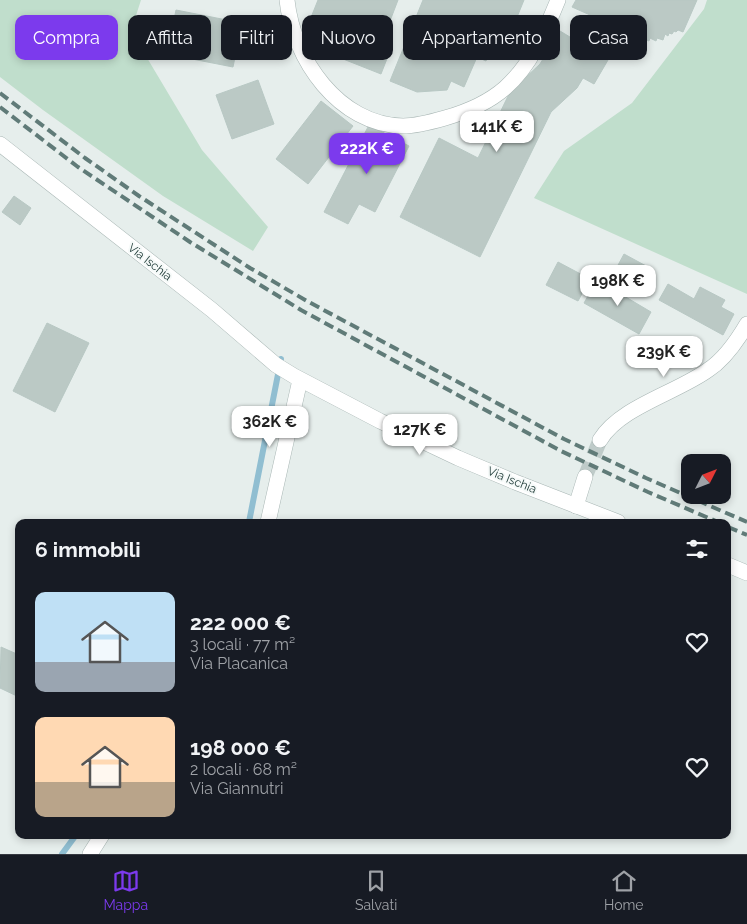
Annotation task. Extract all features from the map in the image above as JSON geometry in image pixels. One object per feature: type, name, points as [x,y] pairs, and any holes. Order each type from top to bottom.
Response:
[{"type":"street","points":[[287,0],[290,22],[303,53],[327,89],[356,114],[377,122],[403,126],[432,122],[456,115],[480,105],[505,88],[517,75],[535,49],[558,0]]},
{"type":"street","name":"Via Ischia","points":[[0,144],[212,310],[279,367],[300,380],[437,448],[500,476],[610,519]]},
{"type":"street","points":[[600,440],[608,428],[621,418],[713,366],[724,356],[747,324]]},
{"type":"street","points":[[269,519],[300,380]]},
{"type":"street","points":[[576,506],[585,477]]},
{"type":"street","points":[[731,566],[747,573]]},
{"type":"street","points":[[90,854],[99,839]]},
{"type":"green space","points":[[0,0],[141,0],[136,15],[128,15],[128,60],[148,60],[202,150],[268,227],[253,251],[163,196],[0,77]]},
{"type":"green space","points":[[707,0],[747,0],[747,294],[534,198],[564,151],[632,103],[704,9]]},
{"type":"building","points":[[318,0],[398,0],[392,15],[312,15]]},
{"type":"building","points":[[423,0],[524,0],[518,15],[417,15]]},
{"type":"building","points":[[576,0],[697,0],[683,32],[678,30],[672,34],[669,33],[668,36],[665,34],[663,40],[657,38],[656,41],[650,38],[649,41],[647,40],[647,15],[590,15],[572,7]]},
{"type":"building","points":[[176,10],[201,15],[175,15]]},
{"type":"building","points":[[211,17],[221,19],[221,60],[234,60],[233,67],[197,60],[211,60]]},
{"type":"building","points":[[560,31],[570,37],[570,60],[608,60],[594,84],[583,78],[577,88],[551,112],[480,257],[400,217],[439,138],[478,158],[510,92],[542,60],[560,60]]},
{"type":"building","points":[[403,49],[403,60],[476,60],[464,87],[451,81],[447,90],[417,92],[390,81]]},
{"type":"building","points":[[346,60],[386,60],[381,74]]},
{"type":"building","points":[[258,80],[274,124],[232,139],[216,95]]},
{"type":"building","points":[[321,101],[353,126],[308,184],[276,159]]},
{"type":"building","points":[[369,125],[409,146],[375,212],[359,204],[348,224],[324,212]]},
{"type":"building","points":[[14,196],[31,208],[20,225],[2,212]]},
{"type":"building","points":[[624,254],[648,267],[634,293],[610,280]]},
{"type":"building","points":[[558,262],[590,279],[578,301],[546,285]]},
{"type":"building","points":[[597,280],[651,312],[639,334],[584,303]]},
{"type":"building","points":[[668,284],[694,299],[700,287],[725,300],[721,307],[734,314],[723,335],[659,300]]},
{"type":"building","points":[[47,323],[89,343],[55,412],[13,391]]},
{"type":"building","points":[[1,647],[15,653],[15,695],[0,688]]},
{"type":"waterway","points":[[250,519],[281,359]]},
{"type":"waterway","points":[[62,854],[73,839]]},
{"type":"tunnel","points":[[585,477],[600,440]]},
{"type":"railway","points":[[0,93],[85,158],[139,196],[250,268],[307,301],[564,439],[646,478],[747,522]]},
{"type":"railway","points":[[0,107],[78,167],[190,242],[301,310],[561,451],[711,519]]},
{"type":"railway","points":[[731,528],[747,535]]}]
